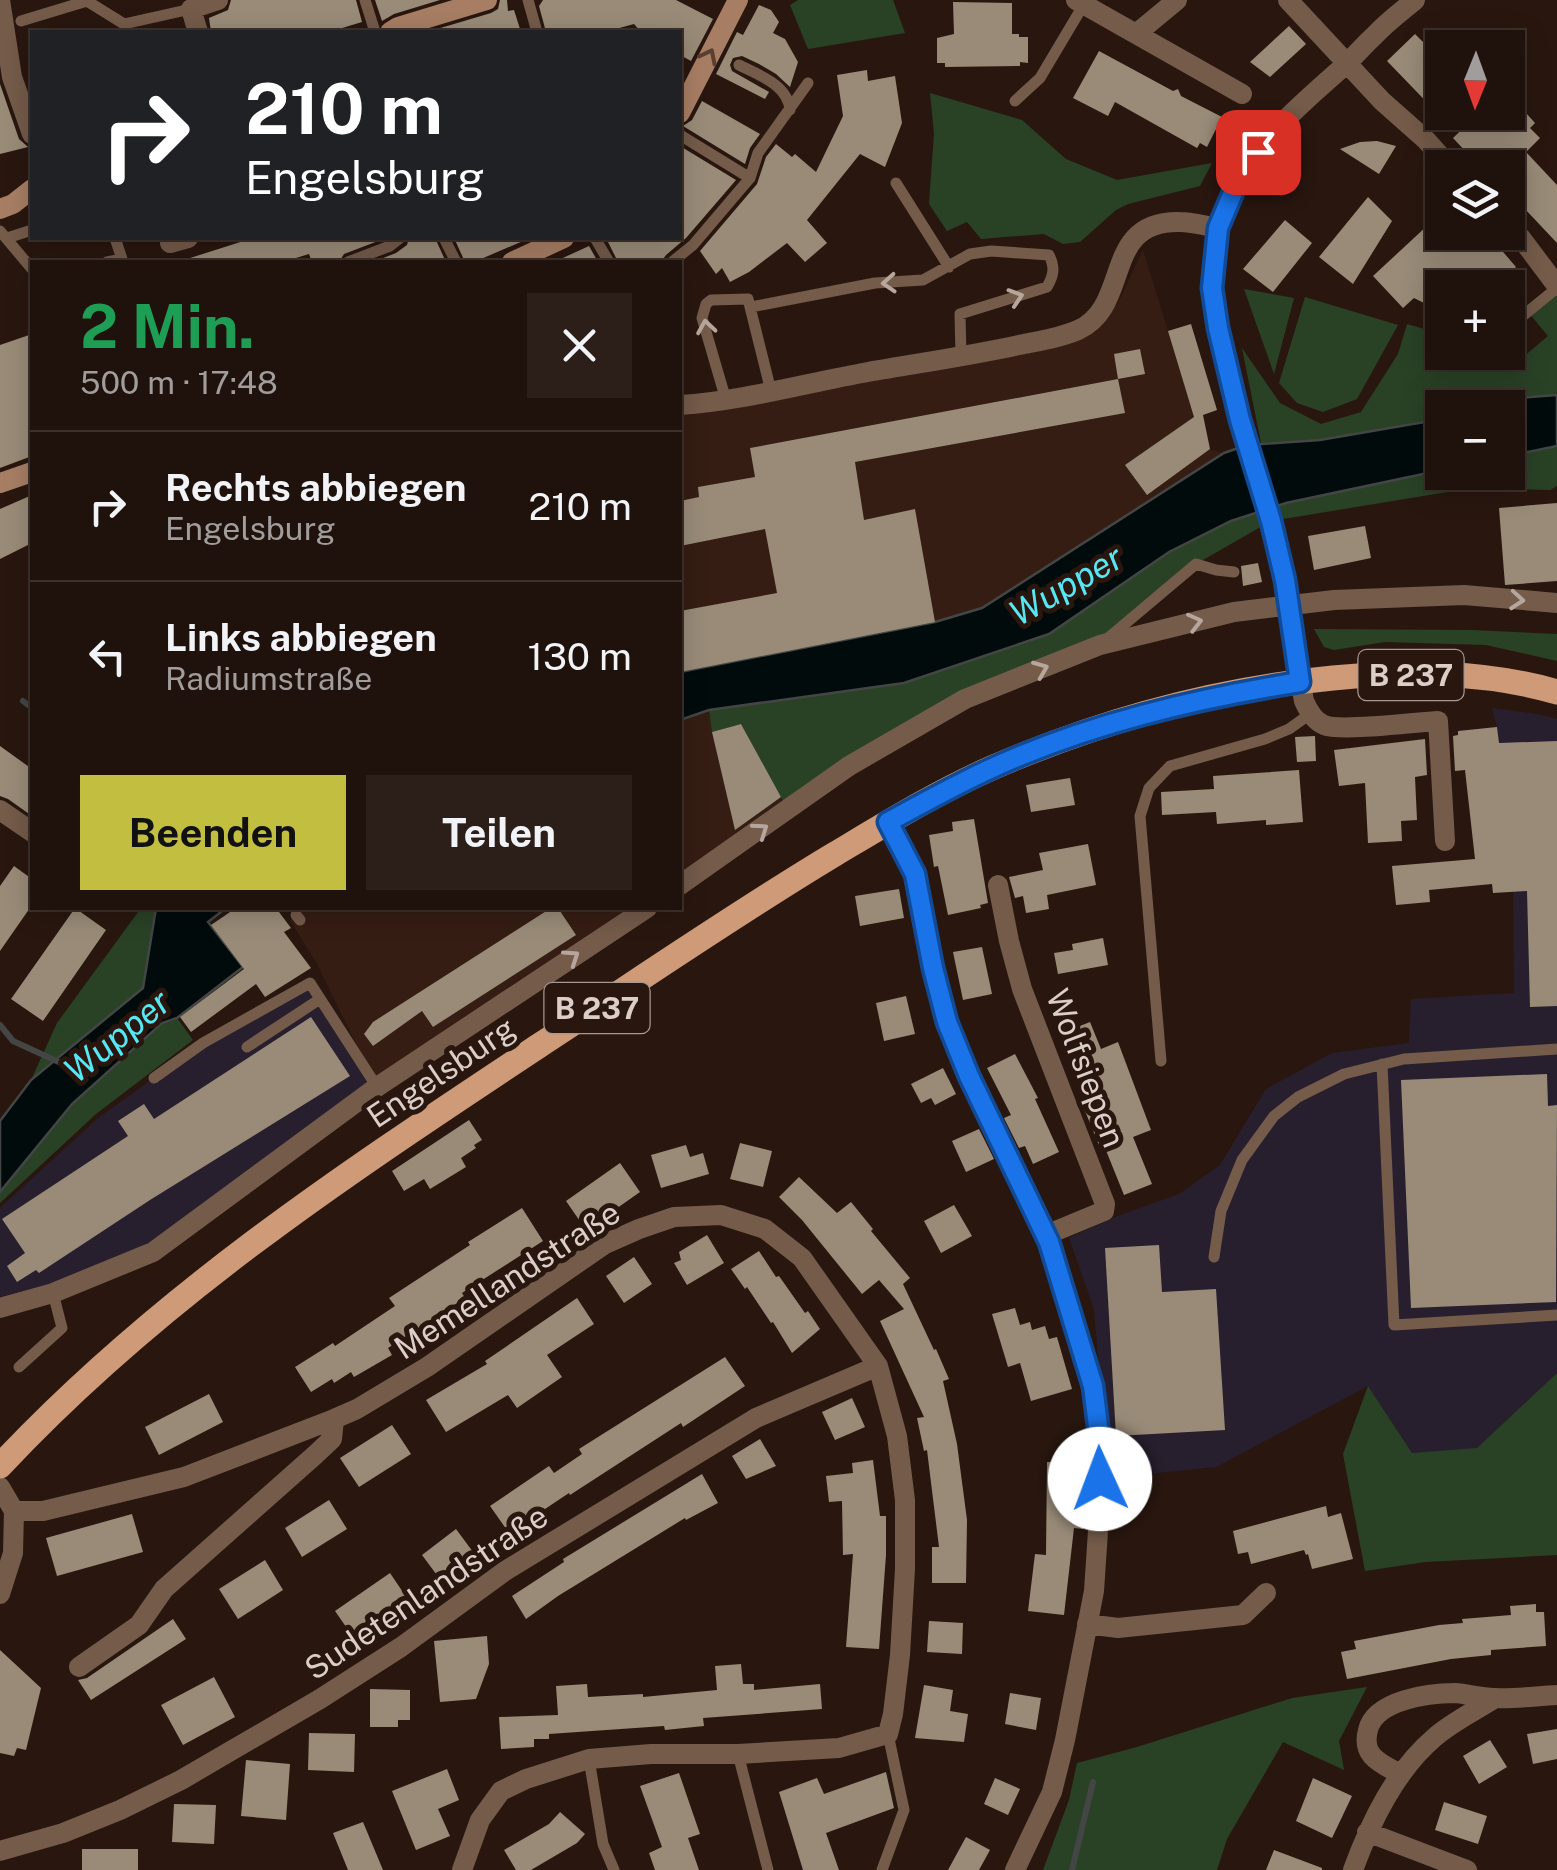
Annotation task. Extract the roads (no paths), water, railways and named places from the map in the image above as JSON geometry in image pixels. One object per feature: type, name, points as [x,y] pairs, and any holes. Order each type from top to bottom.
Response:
[{"type":"main road","name":"Engelsburg","points":[[0,1466],[128,1341],[216,1269],[310,1200],[725,923],[888,822],[992,768],[1107,726],[1208,698],[1300,682],[1428,674],[1509,680],[1557,692]]},
{"type":"street","points":[[0,0],[12,76],[30,128]]},
{"type":"street","points":[[197,30],[191,9],[218,0]]},
{"type":"street","points":[[394,30],[487,0]]},
{"type":"street","points":[[682,109],[738,0]]},
{"type":"street","points":[[1136,34],[1177,0]]},
{"type":"street","points":[[1288,0],[1433,150]]},
{"type":"street","points":[[1415,0],[1284,120],[1258,152],[1237,183],[1218,228],[1212,267],[1215,316],[1285,580],[1304,701],[1310,714],[1326,726],[1438,721],[1445,841]]},
{"type":"street","points":[[1080,2],[1242,94]]},
{"type":"street","points":[[0,210],[30,191]]},
{"type":"street","points":[[682,405],[726,400],[1058,336],[1088,324],[1098,314],[1109,297],[1128,244],[1140,233],[1182,222],[1218,228]]},
{"type":"street","points":[[516,260],[560,240]]},
{"type":"street","points":[[1525,243],[1557,287]]},
{"type":"street","points":[[0,484],[30,473]]},
{"type":"street","points":[[682,884],[849,766],[964,699],[1100,645],[1234,612],[1334,600],[1464,595],[1557,603]]},
{"type":"street","points":[[0,810],[30,831]]},
{"type":"street","points":[[888,822],[915,874],[947,1022],[1046,1236],[1093,1386],[1100,1442],[1094,1590],[1065,1740],[1052,1792],[1015,1870]]},
{"type":"street","name":"Wolfsiepen","points":[[998,886],[1022,989],[1105,1204],[1104,1211],[1046,1236]]},
{"type":"street","points":[[0,1308],[53,1294],[153,1252],[377,1087],[644,910]]},
{"type":"street","name":"Memellandstraße","points":[[14,1511],[43,1512],[184,1477],[334,1419],[427,1367],[605,1244],[674,1217],[721,1215],[765,1229],[802,1258],[878,1366],[897,1436],[905,1500],[900,1655],[888,1734]]},
{"type":"street","name":"Sudetenlandstraße","points":[[0,1852],[63,1833],[181,1780],[320,1699],[401,1647],[505,1571],[756,1418],[878,1366]]},
{"type":"street","points":[[79,1667],[139,1626],[164,1589],[332,1438],[334,1419]]},
{"type":"street","points":[[0,1487],[14,1511],[12,1554],[0,1594]]},
{"type":"street","points":[[1087,1624],[1118,1628],[1243,1615],[1266,1592]]},
{"type":"street","points":[[1400,1774],[1374,1760],[1367,1751],[1369,1723],[1376,1713],[1412,1697],[1454,1693],[1495,1698],[1557,1695]]},
{"type":"street","points":[[1353,1870],[1367,1832],[1400,1774],[1436,1736],[1495,1698]]},
{"type":"street","points":[[462,1870],[480,1820],[501,1792],[526,1779],[589,1760],[839,1748],[888,1734]]},
{"type":"street","points":[[1367,1832],[1467,1870]]},
{"type":"lane","points":[[365,0],[374,30]]},
{"type":"lane","points":[[528,0],[536,30]]},
{"type":"lane","points":[[20,21],[87,1],[124,24],[191,9]]},
{"type":"lane","points":[[1014,101],[1040,78],[1080,2]]},
{"type":"lane","points":[[739,65],[772,83],[789,99],[790,110]]},
{"type":"lane","points":[[674,260],[693,245],[750,178],[758,154],[808,84]]},
{"type":"lane","points":[[682,136],[750,178]]},
{"type":"lane","points":[[896,183],[949,267]]},
{"type":"lane","points":[[3,234],[30,230]]},
{"type":"lane","points":[[3,234],[30,267]]},
{"type":"lane","points":[[116,240],[122,259],[117,260]]},
{"type":"lane","points":[[353,260],[398,240]]},
{"type":"lane","points":[[751,307],[875,284],[923,280],[970,254],[991,251],[1048,255],[1053,262],[1053,276],[1047,287],[960,314],[961,357]]},
{"type":"lane","points":[[1525,314],[1557,287]]},
{"type":"lane","points":[[726,400],[702,318],[711,300],[748,299],[771,390]]},
{"type":"lane","points":[[1100,645],[1196,564],[1234,572]]},
{"type":"lane","points":[[1161,1061],[1140,816],[1149,788],[1170,766],[1277,734],[1310,714]]},
{"type":"lane","points":[[154,1078],[204,1043],[310,983],[377,1087]]},
{"type":"lane","points":[[247,1047],[320,998]]},
{"type":"lane","points":[[1214,1257],[1221,1211],[1242,1160],[1274,1116],[1298,1096],[1344,1074],[1404,1059],[1557,1049]]},
{"type":"lane","points":[[1382,1064],[1394,1325],[1557,1314]]},
{"type":"lane","points":[[19,1367],[62,1328],[53,1294]]},
{"type":"lane","points":[[882,1870],[904,1810],[888,1734]]},
{"type":"lane","points":[[738,1754],[768,1870]]},
{"type":"lane","points":[[589,1760],[604,1844],[614,1870]]},
{"type":"water","points":[[1557,395],[1557,446],[1525,453],[1525,398]]},
{"type":"water","name":"Wupper","points":[[1425,422],[1425,474],[1286,503],[1231,521],[1169,552],[1049,634],[904,683],[709,710],[682,719],[682,672],[935,622],[982,608],[1224,453],[1247,445],[1320,440]]},
{"type":"water","name":"Wupper","points":[[156,910],[223,910],[208,922],[243,967],[177,1018],[162,1023],[72,1104],[0,1192],[0,1121],[31,1080],[143,988]]},
{"type":"waterway","points":[[23,701],[30,706]]},
{"type":"waterway","name":"Wupper","points":[[0,1025],[13,1041],[61,1063]]},
{"type":"waterway","points":[[1072,1870],[1093,1782]]}]
